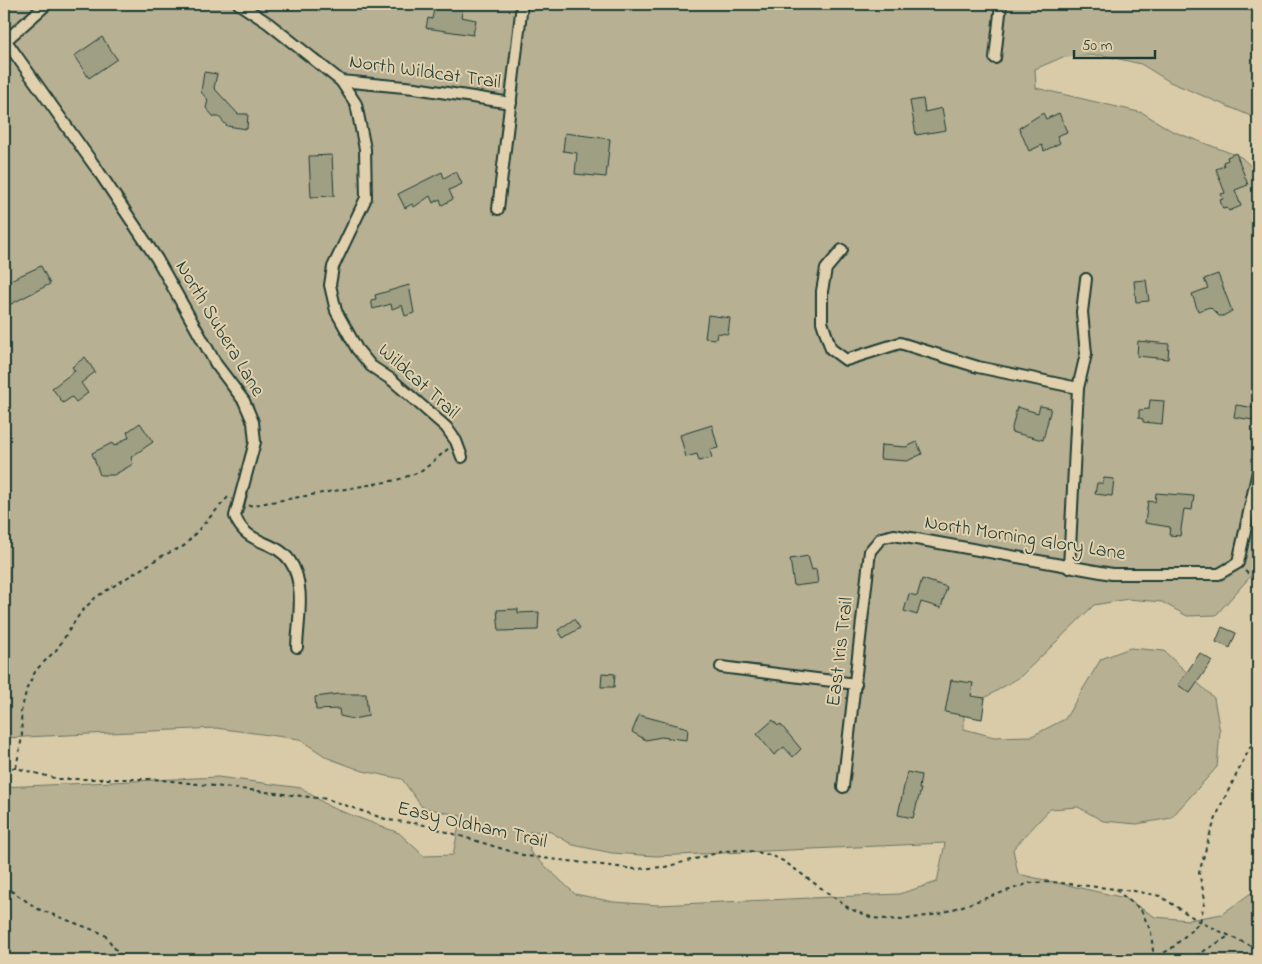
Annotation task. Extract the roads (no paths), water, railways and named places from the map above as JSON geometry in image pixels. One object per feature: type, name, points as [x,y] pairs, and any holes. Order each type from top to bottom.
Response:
[{"type":"street","points":[[5,42],[47,4]]},
{"type":"street","name":"North Wildcat Trail","points":[[239,4],[268,23],[341,80],[416,88],[511,104]]},
{"type":"street","points":[[498,209],[522,4]]},
{"type":"street","points":[[995,58],[1001,4]]},
{"type":"street","name":"North Subera Lane","points":[[5,42],[110,187],[157,259],[216,364],[244,401],[252,422],[255,442],[235,516],[239,526],[249,537],[282,553],[290,561],[300,594],[297,647]]},
{"type":"street","name":"Wildcat Trail","points":[[341,80],[356,104],[365,149],[366,198],[333,267],[330,285],[336,311],[357,349],[370,366],[392,380],[446,427],[456,442],[462,457]]},
{"type":"street","points":[[842,250],[826,269],[822,291],[822,322],[831,349],[846,360],[900,343],[978,367],[1078,388]]},
{"type":"street","points":[[1069,568],[1078,388],[1086,354],[1082,312],[1086,278]]},
{"type":"street","name":"North Morning Glory Lane","points":[[894,535],[1069,568],[1112,574],[1181,576],[1219,574],[1238,563],[1258,471]]},
{"type":"street","name":"East Iris Trail","points":[[843,787],[870,551],[881,538],[894,535]]},
{"type":"street","points":[[721,667],[856,684]]}]
